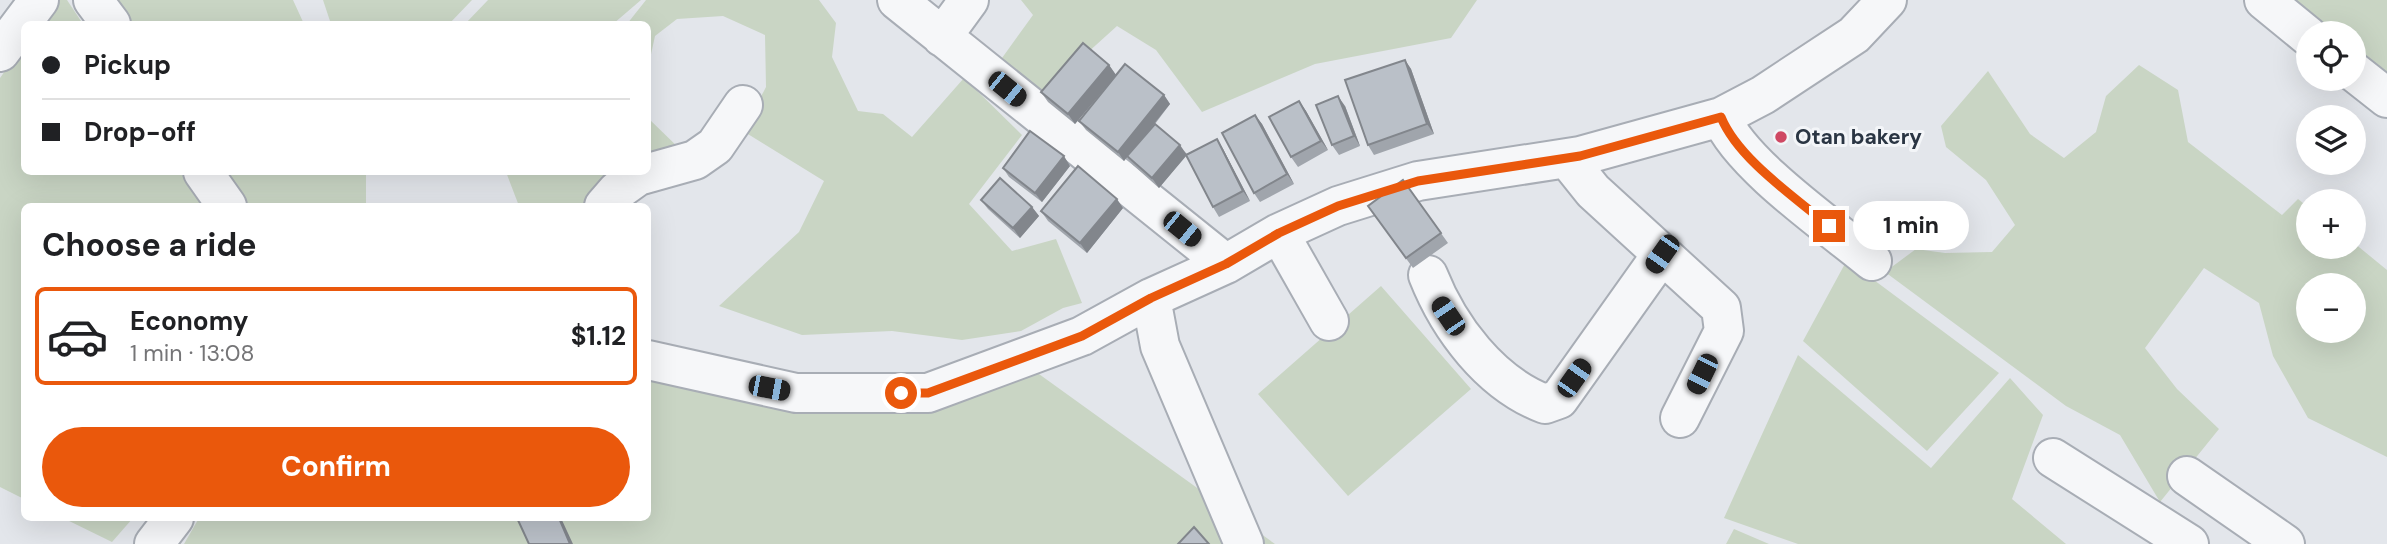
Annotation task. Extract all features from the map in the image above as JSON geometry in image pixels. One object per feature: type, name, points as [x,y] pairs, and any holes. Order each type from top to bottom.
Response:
[{"type":"street","points":[[22,21],[38,0]]},
{"type":"street","points":[[93,0],[109,21]]},
{"type":"street","points":[[897,0],[1226,264]]},
{"type":"street","points":[[942,37],[969,0]]},
{"type":"street","points":[[651,361],[796,393],[928,393],[1082,336],[1151,298],[1226,264],[1279,233],[1338,206],[1418,181],[1580,156],[1721,117],[1763,95],[1854,35],[1887,0]]},
{"type":"street","points":[[2264,0],[2296,26]]},
{"type":"street","points":[[0,51],[21,23]]},
{"type":"street","points":[[2366,81],[2387,98]]},
{"type":"street","points":[[651,172],[695,160],[715,146],[743,105]]},
{"type":"street","points":[[1721,117],[1727,132],[1766,173],[1872,261]]},
{"type":"street","points":[[1580,156],[1573,166],[1593,191],[1721,308],[1724,331],[1680,418]]},
{"type":"street","points":[[205,175],[225,203]]},
{"type":"street","points":[[607,203],[617,191],[642,175]]},
{"type":"street","points":[[1279,233],[1329,321]]},
{"type":"street","points":[[1428,275],[1440,304],[1489,368],[1528,397],[1545,404],[1559,399],[1662,254]]},
{"type":"street","points":[[1151,298],[1160,346],[1244,544]]},
{"type":"street","points":[[2053,458],[2189,544]]},
{"type":"street","points":[[2188,476],[2285,544]]},
{"type":"street","points":[[154,544],[172,521]]},
{"type":"green space","points":[[57,0],[67,0],[81,21],[41,21]]},
{"type":"green space","points":[[107,0],[293,0],[303,21],[121,21]]},
{"type":"green space","points":[[323,0],[472,0],[452,21],[330,21]]},
{"type":"green space","points":[[488,0],[641,0],[616,21],[468,21]]},
{"type":"green space","points":[[646,0],[819,0],[836,23],[832,57],[858,111],[883,114],[912,137],[964,78],[1022,135],[969,204],[1012,251],[1056,239],[1082,303],[1063,308],[1021,331],[962,340],[892,331],[802,335],[719,306],[799,232],[824,181],[743,131],[766,87],[765,35],[723,16],[677,19],[655,36],[651,54],[651,21],[629,21]]},
{"type":"green space","points":[[1021,0],[1477,0],[1451,38],[1315,64],[1202,112],[1156,50],[1117,26],[1044,92],[997,65],[1033,15]]},
{"type":"green space","points":[[2292,0],[2387,0],[2387,72],[2366,56],[2366,21],[2320,21]]},
{"type":"green space","points":[[21,48],[21,175],[182,175],[201,203],[21,203],[21,498],[0,487],[0,78]]},
{"type":"green space","points":[[2139,65],[2178,90],[2188,142],[2282,215],[2296,201],[2296,259],[2366,259],[2366,253],[2387,270],[2387,457],[2308,418],[2273,356],[2259,303],[2204,268],[2145,348],[2177,389],[2219,429],[2160,502],[2120,435],[2066,406],[1885,272],[1916,249],[1945,253],[1992,252],[2015,225],[1986,180],[1946,147],[1941,126],[1988,71],[2030,134],[2064,158],[2096,132],[2106,96]]},
{"type":"green space","points":[[651,121],[683,152],[624,203],[518,203],[507,175],[651,175]]},
{"type":"green space","points":[[221,175],[366,175],[366,203],[239,203]]},
{"type":"green space","points":[[1847,260],[1999,373],[1927,451],[1803,341]]},
{"type":"green space","points":[[1381,286],[1471,389],[1348,496],[1258,394]]},
{"type":"green space","points":[[1798,355],[1931,468],[2010,378],[2043,415],[2012,499],[2066,544],[1798,544],[1724,518]]},
{"type":"green space","points":[[1032,369],[1275,544],[184,544],[197,521],[651,521],[651,379],[699,391]]},
{"type":"green space","points":[[69,521],[130,521],[112,542]]},
{"type":"green space","points":[[1734,529],[1769,544],[1726,544]]},
{"type":"building","points":[[1083,43],[1109,65],[1068,114],[1041,92]]},
{"type":"building","points":[[1405,60],[1427,124],[1368,145],[1345,80]]},
{"type":"building","points":[[1125,64],[1164,95],[1118,152],[1079,121]]},
{"type":"building","points":[[1338,96],[1354,136],[1332,145],[1316,105]]},
{"type":"building","points":[[1299,101],[1321,141],[1291,157],[1269,117]]},
{"type":"building","points":[[1255,115],[1287,174],[1254,193],[1222,133]]},
{"type":"building","points":[[1155,124],[1180,145],[1152,178],[1127,156]]},
{"type":"building","points":[[1030,131],[1064,156],[1035,193],[1003,168]]},
{"type":"building","points":[[1217,139],[1243,191],[1213,207],[1186,155]]},
{"type":"building","points":[[1078,166],[1117,199],[1080,243],[1041,211]]},
{"type":"building","points":[[1000,178],[1032,207],[1013,228],[981,200]]},
{"type":"building","points":[[1403,180],[1441,233],[1406,258],[1368,206]]},
{"type":"building","points":[[518,521],[560,521],[570,544],[529,544]]},
{"type":"building","points":[[1194,527],[1209,544],[1178,544]]},
{"type":"place","name":"Otan bakery","points":[[1781,137]]},
{"type":"route","points":[[901,393],[928,393],[1082,336],[1151,298],[1226,264],[1279,233],[1338,206],[1418,181],[1580,156],[1721,117],[1727,132],[1766,173],[1829,226]]}]
